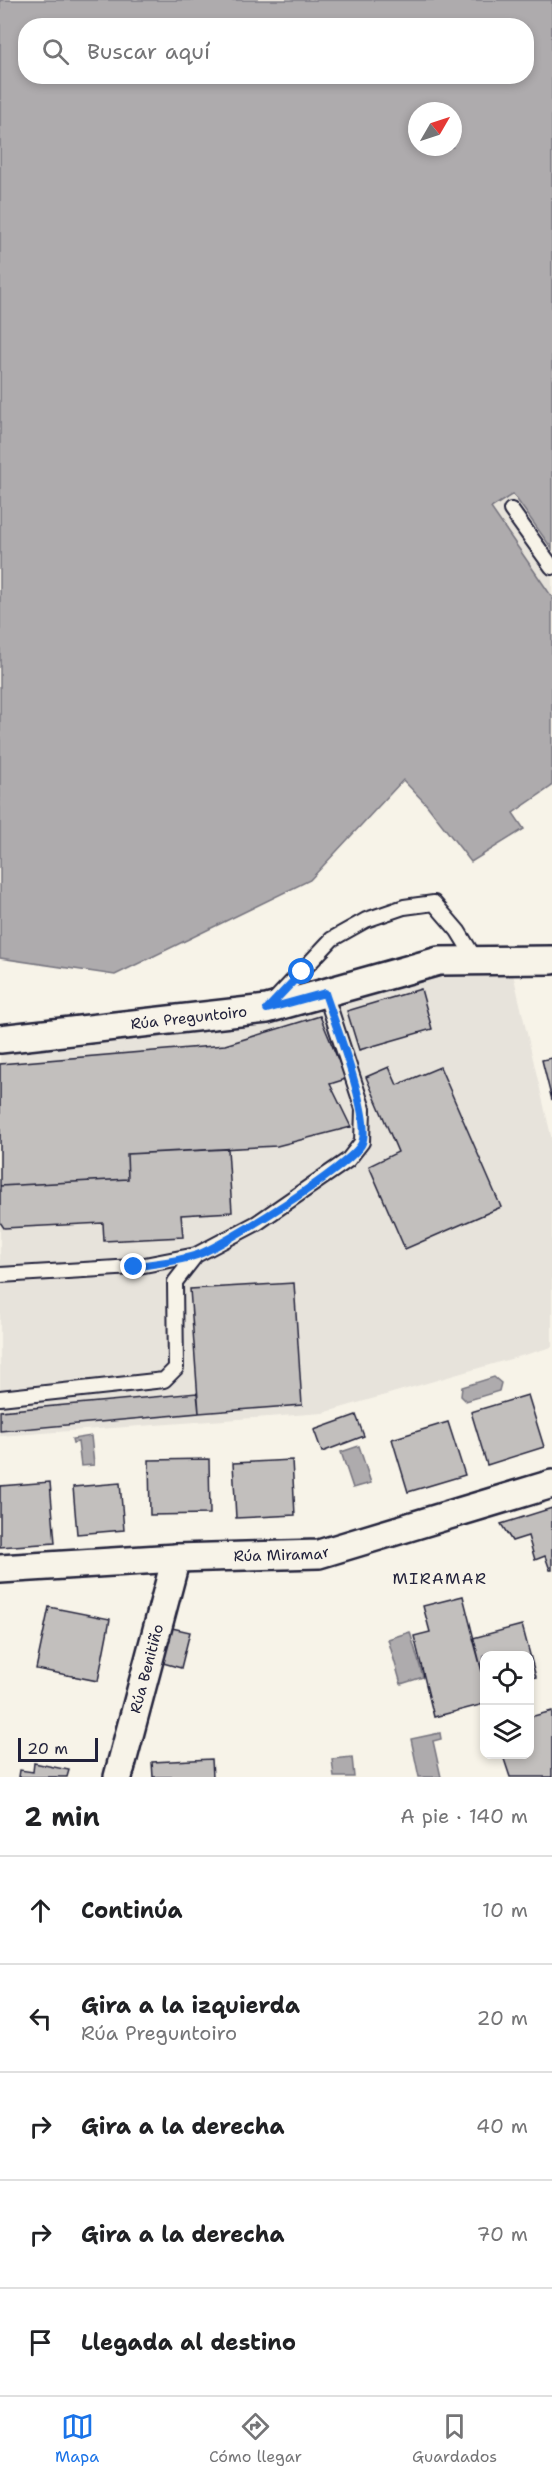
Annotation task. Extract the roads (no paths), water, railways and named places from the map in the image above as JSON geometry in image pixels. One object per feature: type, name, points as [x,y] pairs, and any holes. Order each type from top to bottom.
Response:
[{"type":"street","name":"Rúa Preguntoiro","points":[[0,1039],[267,1009],[439,961],[552,960]]},
{"type":"street","name":"Rúa Miramar","points":[[0,1569],[176,1558],[319,1554],[552,1484]]},
{"type":"street","name":"Rúa Benitiño","points":[[118,1777],[176,1558]]},
{"type":"lane","points":[[511,510],[552,567]]},
{"type":"lane","points":[[267,1009],[332,939],[366,920],[404,907],[434,903],[458,931],[477,962]]},
{"type":"lane","points":[[0,1275],[134,1267],[196,1256],[257,1223],[348,1160],[363,1142],[363,1109],[325,993]]},
{"type":"lane","points":[[0,1398],[164,1380],[176,1368],[175,1282],[196,1256]]},
{"type":"district","name":"MIRAMAR","points":[[440,1578]]}]
